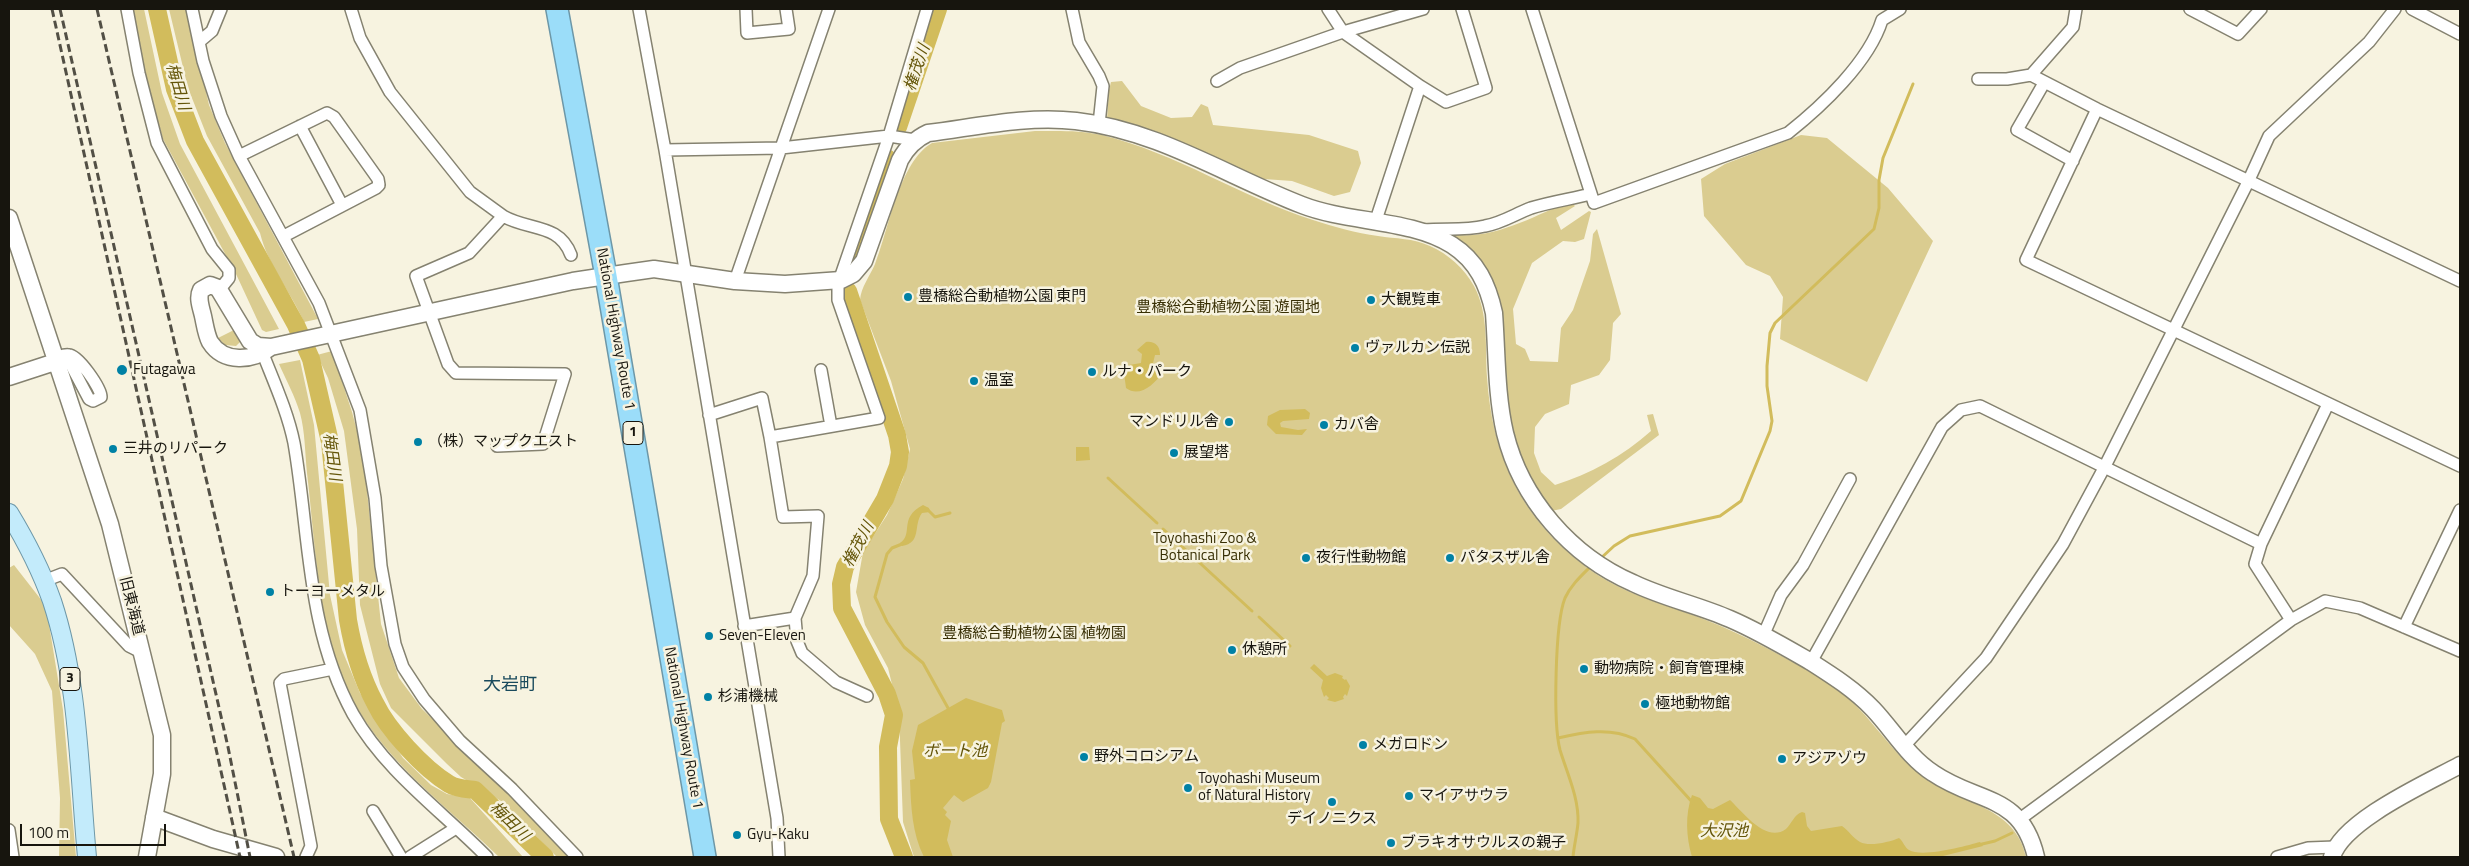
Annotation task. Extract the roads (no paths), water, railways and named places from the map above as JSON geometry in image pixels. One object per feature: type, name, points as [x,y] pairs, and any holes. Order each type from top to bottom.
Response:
[{"type":"highway","name":"National Highway Route 1","points":[[543,9],[599,277],[705,857]]},
{"type":"highway","name":"National Highway Route 1","points":[[557,9],[691,857]]},
{"type":"main road","name":"3","points":[[9,513],[25,540],[44,581],[58,622],[68,664],[87,857]]},
{"type":"street","points":[[127,9],[139,73],[157,143],[211,246],[229,270],[229,278],[220,290]]},
{"type":"street","points":[[192,9],[214,98],[239,156],[284,236],[318,303],[360,410],[375,498],[382,566],[395,644],[403,668],[424,699],[455,735],[512,789],[577,857]]},
{"type":"street","points":[[199,42],[212,30],[221,9]]},
{"type":"street","points":[[351,9],[360,38],[390,92],[470,192],[504,216],[522,225],[555,233],[564,241],[571,255]]},
{"type":"street","points":[[639,9],[665,150],[777,818],[779,857]]},
{"type":"street","points":[[746,9],[747,32],[788,29],[786,9]]},
{"type":"street","points":[[735,282],[829,9]]},
{"type":"street","points":[[770,436],[878,418],[838,300],[839,281],[889,136],[927,9]]},
{"type":"street","points":[[1072,9],[1079,42],[1103,86],[1099,124]]},
{"type":"street","points":[[1328,9],[1343,32],[1446,102],[1486,88],[1462,9]]},
{"type":"street","points":[[1217,82],[1240,68],[1343,32],[1423,9]]},
{"type":"street","points":[[1532,9],[1594,204],[1788,133],[1810,116],[1863,57],[1878,31],[1879,14],[1900,9]]},
{"type":"street","points":[[1978,79],[2007,79],[2031,75],[2073,28],[2076,9]]},
{"type":"street","points":[[2190,9],[2238,34],[2261,9]]},
{"type":"street","points":[[1904,746],[1986,658],[2063,544],[2104,468],[2172,329],[2248,182],[2269,136],[2369,42],[2394,9]]},
{"type":"street","points":[[2412,9],[2460,34]]},
{"type":"street","points":[[2031,75],[2044,84],[2248,182],[2460,281]]},
{"type":"street","points":[[2044,84],[2017,130],[2073,161]]},
{"type":"street","points":[[1375,223],[1420,86]]},
{"type":"street","points":[[2097,109],[2026,260],[2460,466]]},
{"type":"street","points":[[239,156],[325,113],[330,114],[378,179],[378,186],[284,236]]},
{"type":"street","points":[[487,857],[404,779],[367,735],[353,714],[333,669],[317,618],[293,442],[267,350],[256,345],[248,338],[220,290],[210,285],[201,291],[199,299],[210,341],[216,349],[229,357],[239,358],[267,350],[329,335],[599,277],[654,269],[735,282],[785,284],[839,281],[853,274],[864,261],[900,160],[915,140],[928,133],[1022,122],[1073,120],[1099,124],[1146,137],[1302,205],[1336,216],[1418,230],[1453,245],[1474,264],[1484,281],[1494,314],[1500,403],[1506,435],[1523,480],[1551,521],[1583,553],[1619,577],[1730,619],[1811,662],[1860,696],[1918,761],[1940,778],[2000,804],[2020,819],[2030,836],[2036,857]]},
{"type":"street","points":[[300,126],[342,205]]},
{"type":"street","points":[[665,150],[780,148],[889,136],[915,140]]},
{"type":"street","points":[[1418,230],[1439,228],[1463,230],[1484,227],[1501,222],[1530,209],[1591,194]]},
{"type":"street","points":[[497,446],[543,444],[565,374],[456,373],[448,364],[416,276],[469,253],[504,216]]},
{"type":"street","name":"旧東海道","points":[[9,218],[13,247],[55,362],[110,524],[143,652],[163,745],[162,774],[147,857]]},
{"type":"street","points":[[203,318],[216,308],[232,308]]},
{"type":"street","points":[[229,357],[240,349],[248,338]]},
{"type":"street","points":[[9,377],[55,362]]},
{"type":"street","points":[[821,370],[831,426]]},
{"type":"street","points":[[709,415],[762,398],[783,517],[818,516],[813,576],[795,618],[797,642],[802,653],[836,682],[867,696]]},
{"type":"street","points":[[2291,620],[2255,564],[2260,544],[2328,404]]},
{"type":"street","points":[[1811,662],[1942,427],[1960,410],[1980,406],[2260,544]]},
{"type":"street","points":[[1763,636],[1781,595],[1803,565],[1850,479]]},
{"type":"street","points":[[2404,627],[2460,510]]},
{"type":"street","points":[[44,581],[62,574],[129,646],[143,652]]},
{"type":"street","points":[[2020,819],[2291,620],[2325,601],[2360,608],[2460,651]]},
{"type":"street","points":[[744,626],[795,618]]},
{"type":"street","points":[[306,857],[311,846],[280,683],[284,679],[333,669]]},
{"type":"street","points":[[2277,857],[2308,848],[2334,852],[2362,820],[2460,764]]},
{"type":"street","points":[[373,811],[401,857]]},
{"type":"street","points":[[154,817],[213,840],[276,857]]},
{"type":"street","points":[[410,857],[456,828]]},
{"type":"street","points":[[9,830],[13,857]]},
{"type":"water","points":[[1146,342],[1152,342],[1158,347],[1160,355],[1155,355],[1153,363],[1160,367],[1162,373],[1146,389],[1136,392],[1131,391],[1126,388],[1124,373],[1129,365],[1141,363],[1142,354],[1137,350]]},
{"type":"water","points":[[1305,409],[1310,413],[1309,419],[1283,421],[1280,423],[1281,427],[1298,430],[1307,429],[1302,435],[1276,434],[1267,425],[1268,416],[1280,410]]},
{"type":"water","points":[[1076,447],[1089,447],[1090,460],[1076,461]]},
{"type":"water","points":[[923,505],[929,508],[930,512],[922,513],[915,537],[908,544],[902,546],[900,543],[906,535],[908,520],[915,510]]},
{"type":"water","points":[[1314,664],[1327,676],[1335,673],[1346,679],[1350,686],[1347,696],[1345,694],[1343,697],[1344,699],[1335,702],[1327,700],[1329,698],[1326,695],[1324,697],[1321,688],[1323,680],[1310,668]]},
{"type":"water","name":"ボート池","points":[[966,698],[1002,710],[1005,721],[1002,723],[991,782],[988,788],[963,802],[954,795],[943,808],[947,812],[945,815],[951,821],[947,840],[953,857],[924,857],[917,839],[910,790],[910,780],[915,779],[912,751],[918,725]]},
{"type":"water","name":"大沢池","points":[[1692,795],[1700,798],[1708,808],[1713,809],[1730,800],[1755,824],[1770,832],[1778,833],[1786,829],[1795,817],[1802,812],[1805,813],[1807,826],[1811,831],[1842,826],[1858,841],[1869,844],[1899,838],[1909,850],[1924,853],[1980,842],[1983,846],[1939,857],[1692,857],[1688,842],[1687,826],[1688,810]]},
{"type":"waterway","name":"梅田川","points":[[157,9],[175,89],[195,141],[296,325],[311,359],[330,442],[348,620],[358,663],[370,693],[388,725],[407,748],[428,768],[452,786],[475,790],[545,857]]},
{"type":"waterway","name":"権茂川","points":[[898,127],[938,9]]},
{"type":"waterway","points":[[1600,559],[1614,546],[1630,536],[1720,516],[1741,501],[1770,431],[1772,421],[1767,386],[1770,333],[1775,323],[1874,229],[1879,208],[1879,180],[1883,158],[1913,84]]},
{"type":"waterway","name":"権茂川","points":[[854,257],[887,158]]},
{"type":"waterway","name":"権茂川","points":[[848,291],[897,435],[900,452],[898,466],[885,499],[845,567],[841,584],[842,608],[887,694],[894,715],[888,747],[889,819],[904,857]]},
{"type":"waterway","points":[[1108,478],[1157,523]]},
{"type":"waterway","points":[[927,509],[935,517],[950,513]]},
{"type":"waterway","points":[[1163,529],[1252,611]]},
{"type":"waterway","points":[[902,544],[892,548],[887,554],[875,597],[887,622],[904,647],[923,663],[948,708]]},
{"type":"waterway","points":[[1573,857],[1578,827],[1578,814],[1575,795],[1560,750],[1558,737],[1556,718],[1557,650],[1559,628],[1567,593],[1591,566]]},
{"type":"waterway","points":[[1259,617],[1290,646]]},
{"type":"waterway","points":[[1558,738],[1577,734],[1607,732],[1626,735],[1635,739],[1693,803]]},
{"type":"waterway","points":[[1978,845],[1995,841],[2012,833]]},
{"type":"railway","points":[[52,9],[240,857]]},
{"type":"railway","points":[[60,9],[228,747],[250,857]]},
{"type":"railway","points":[[97,9],[294,857]]},
{"type":"place","name":"豊橋総合動植物公園 東門","points":[[908,297]]},
{"type":"place","name":"大観覧車","points":[[1371,300]]},
{"type":"place","name":"ヴァルカン伝説","points":[[1355,348]]},
{"type":"place","name":"Futagawa","points":[[122,370]]},
{"type":"place","name":"ルナ・パーク","points":[[1092,372]]},
{"type":"place","name":"温室","points":[[974,381]]},
{"type":"place","name":"マンドリル舎","points":[[1229,422]]},
{"type":"place","name":"カバ舎","points":[[1324,425]]},
{"type":"place","name":"（株）マップクエスト","points":[[418,442]]},
{"type":"place","name":"三井のリパーク","points":[[113,449]]},
{"type":"place","name":"展望塔","points":[[1174,453]]},
{"type":"place","name":"夜行性動物館","points":[[1306,558]]},
{"type":"place","name":"パタスザル舎","points":[[1450,558]]},
{"type":"place","name":"トーヨーメタル","points":[[270,592]]},
{"type":"place","name":"Seven-Eleven","points":[[709,636]]},
{"type":"place","name":"休憩所","points":[[1232,650]]},
{"type":"place","name":"動物病院・飼育管理棟","points":[[1584,669]]},
{"type":"place","name":"杉浦機械","points":[[708,697]]},
{"type":"place","name":"極地動物館","points":[[1645,704]]},
{"type":"place","name":"メガロドン","points":[[1363,745]]},
{"type":"place","name":"野外コロシアム","points":[[1084,757]]},
{"type":"place","name":"アジアゾウ","points":[[1782,759]]},
{"type":"place","name":"Toyohashi Museum of Natural History","points":[[1188,788]]},
{"type":"place","name":"マイアサウラ","points":[[1409,796]]},
{"type":"place","name":"デイノニクス","points":[[1332,802]]},
{"type":"place","name":"Gyu-Kaku","points":[[737,835]]},
{"type":"place","name":"ブラキオサウルスの親子","points":[[1391,843]]},
{"type":"district","name":"大岩町","points":[[510,686]]},
{"type":"park label","name":"豊橋総合動植物公園 遊園地","points":[[1228,308]]},
{"type":"park label","name":"Toyohashi Zoo & Botanical Park","points":[[1205,548]]},
{"type":"park label","name":"豊橋総合動植物公園 植物園","points":[[1034,634]]}]
